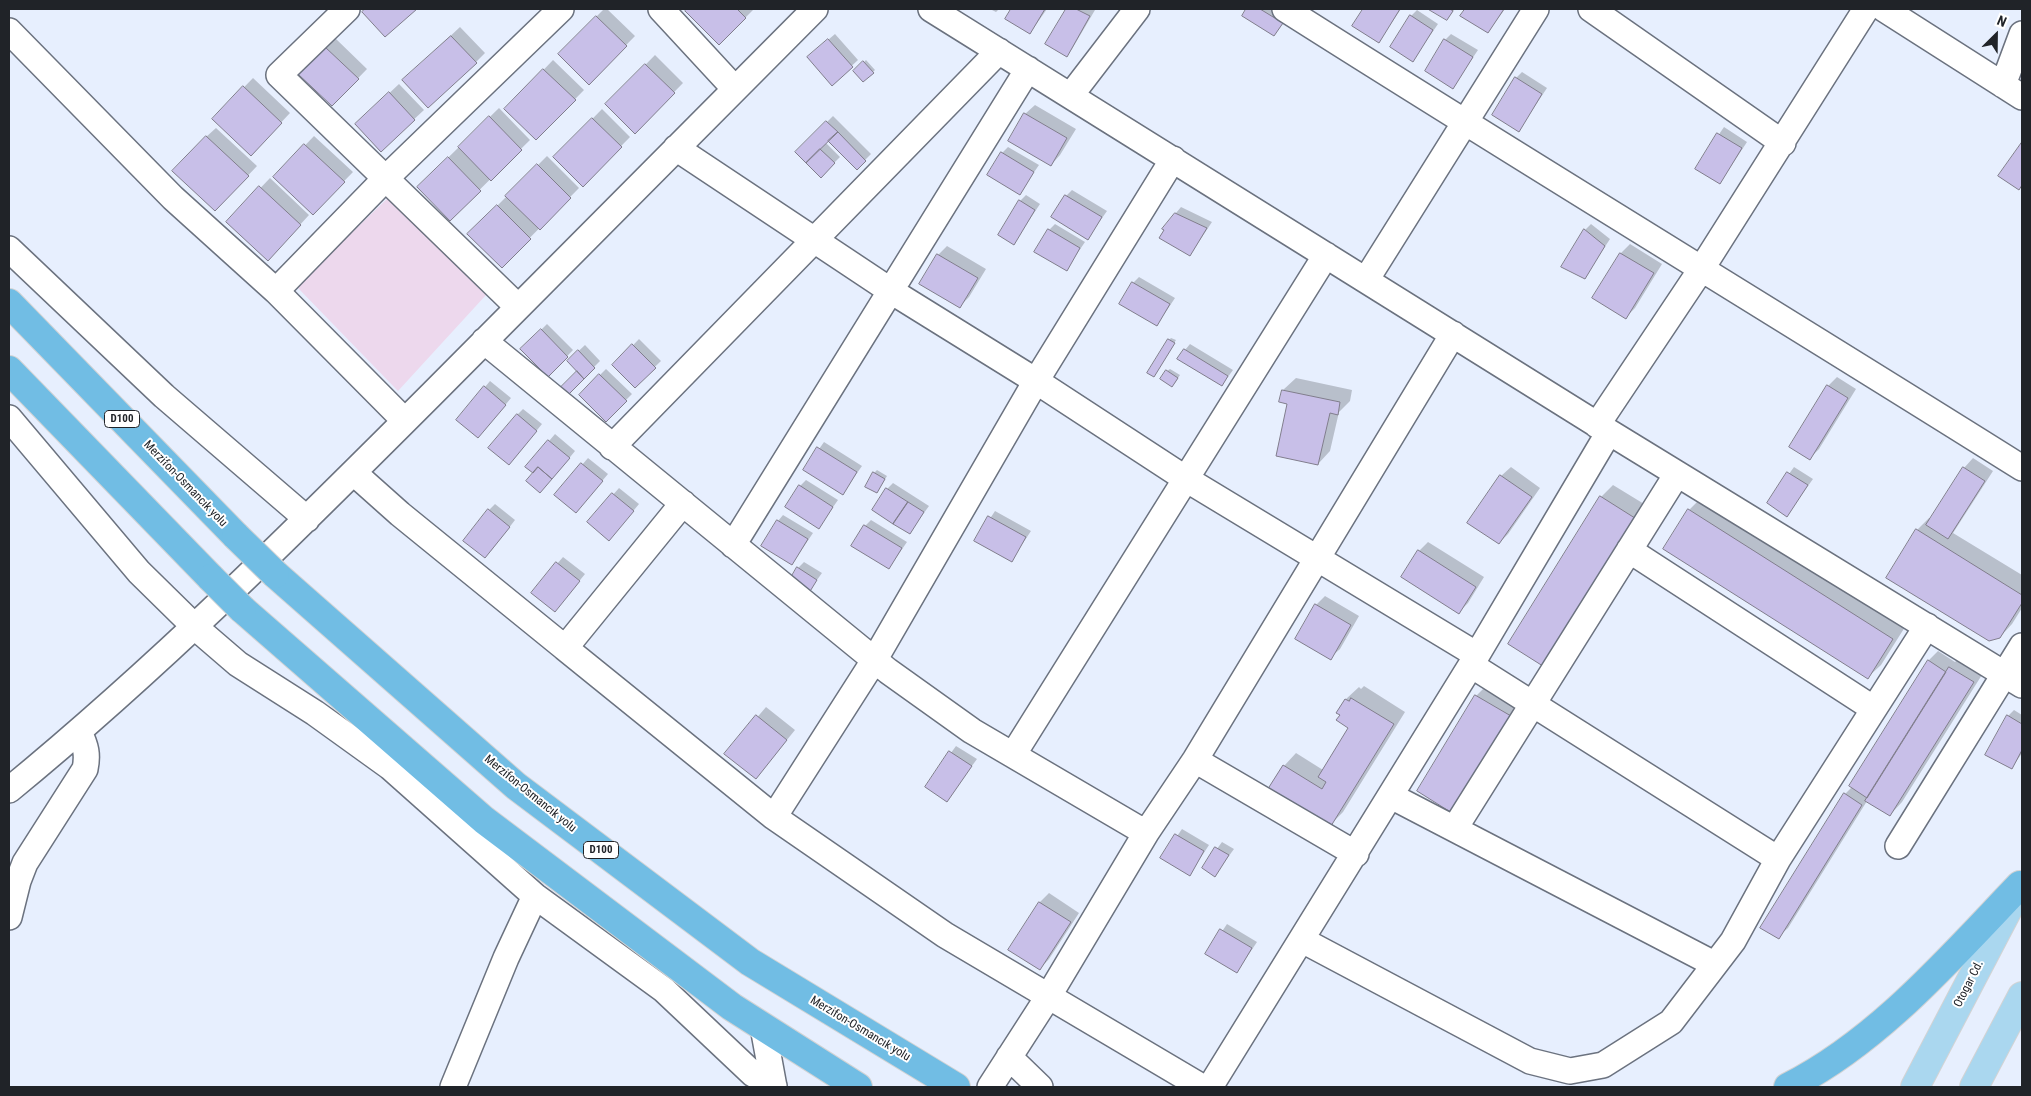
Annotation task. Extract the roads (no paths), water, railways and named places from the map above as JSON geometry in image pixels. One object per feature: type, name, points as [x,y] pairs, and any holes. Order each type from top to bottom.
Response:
[{"type":"highway","name":"Merzifon-Osmancık yolu","points":[[9,303],[274,574],[516,786],[750,962],[956,1087]]},
{"type":"highway","points":[[9,370],[242,609],[484,820],[732,1007],[858,1087]]},
{"type":"highway","points":[[1788,1087],[1851,1047],[1900,1006],[2021,883]]},
{"type":"main road","name":"Otogar Cd.","points":[[1915,1087],[2021,883]]},
{"type":"main road","points":[[1974,1087],[2022,996]]},
{"type":"street","points":[[347,9],[279,75],[518,307]]},
{"type":"street","points":[[276,291],[386,178],[562,9]]},
{"type":"street","points":[[661,9],[735,88]]},
{"type":"street","points":[[9,790],[79,732],[195,628],[354,473],[815,9]]},
{"type":"street","points":[[931,9],[1677,474],[2013,680]]},
{"type":"street","points":[[1071,95],[1137,9]]},
{"type":"street","points":[[1285,9],[1464,123],[2020,460]]},
{"type":"street","points":[[1366,280],[1536,9]]},
{"type":"street","points":[[1591,9],[1783,144]]},
{"type":"street","points":[[1210,1087],[1356,854],[1474,660],[1603,428],[1702,268],[1783,144],[1883,10],[2013,91],[2022,34]]},
{"type":"street","points":[[9,31],[173,198],[276,291],[405,421]]},
{"type":"street","points":[[612,447],[999,51]]},
{"type":"street","points":[[733,545],[1028,69]]},
{"type":"street","points":[[676,148],[890,291],[1036,381],[1186,479],[1316,557],[1474,660],[1533,704],[1778,859]]},
{"type":"street","points":[[774,817],[875,659],[1036,381],[1173,159]]},
{"type":"street","points":[[9,250],[164,396],[306,519]]},
{"type":"street","points":[[1012,755],[1326,255]]},
{"type":"street","points":[[990,1087],[1048,997],[1146,833],[1194,760],[1453,334]]},
{"type":"street","points":[[484,341],[875,659],[972,731],[1146,833]]},
{"type":"street","points":[[9,418],[139,572],[195,628],[238,664],[316,713],[390,767],[535,896],[664,990],[753,1074],[774,1087]]},
{"type":"street","points":[[354,473],[400,514],[774,817],[945,935],[1202,1087]]},
{"type":"street","points":[[1455,828],[1677,474]]},
{"type":"street","points":[[565,648],[683,504]]},
{"type":"street","points":[[1629,550],[1874,710]]},
{"type":"street","points":[[1302,940],[1530,1061],[1570,1071],[1603,1065],[1671,1022],[1733,941],[1778,859],[1927,626]]},
{"type":"street","points":[[1898,846],[2013,680],[2022,646]]},
{"type":"street","points":[[9,917],[18,881],[28,857],[85,769],[87,759],[86,748],[79,732]]},
{"type":"street","points":[[1194,760],[1356,854]]},
{"type":"street","points":[[1391,796],[1714,964]]},
{"type":"street","points":[[453,1087],[506,958],[535,896]]},
{"type":"street","points":[[763,1027],[774,1087]]},
{"type":"street","points":[[1009,1057],[1040,1087]]}]
